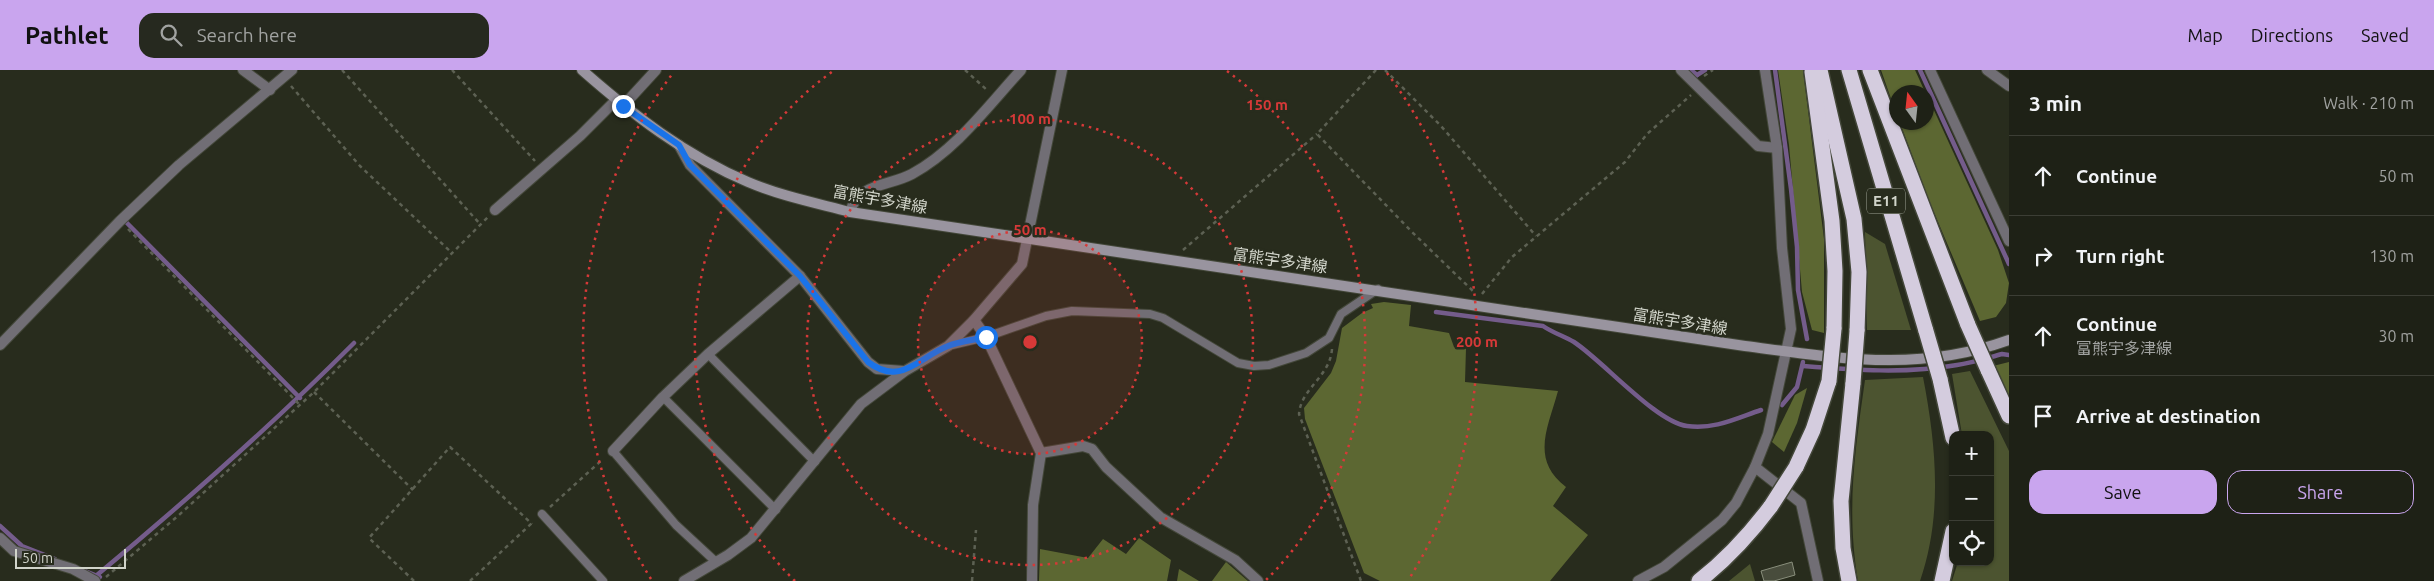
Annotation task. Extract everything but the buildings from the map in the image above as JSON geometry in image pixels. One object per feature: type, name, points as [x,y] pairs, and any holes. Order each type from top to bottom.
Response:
[{"type":"highway","points":[[1699,581],[1729,555],[1755,528],[1771,506],[1796,467],[1813,430],[1829,381],[1834,329],[1835,271],[1832,221],[1812,70]]},
{"type":"highway","points":[[1820,70],[1854,219],[1859,272],[1853,383],[1841,500],[1843,548],[1849,581]]},
{"type":"highway","name":"E11","points":[[1849,70],[1940,379],[1951,431]]},
{"type":"highway","points":[[1870,70],[1968,324],[2009,416]]},
{"type":"highway","points":[[1942,581],[1949,557]]},
{"type":"main road","name":"富熊宇多津線","points":[[582,70],[620,103],[679,145],[748,182],[789,196],[850,212],[1866,361],[1939,358],[2009,340]]},
{"type":"street","points":[[243,70],[270,90]]},
{"type":"street","points":[[495,210],[656,70]]},
{"type":"street","points":[[850,212],[853,202],[864,191],[902,179],[923,168],[957,139],[1021,70]]},
{"type":"street","points":[[684,581],[751,538],[776,510],[861,404],[905,371],[948,346],[974,320],[1022,264],[1062,70]]},
{"type":"street","points":[[1681,70],[1758,146],[1777,148]]},
{"type":"street","points":[[1638,581],[1664,567],[1722,520],[1736,503],[1755,467],[1768,434],[1788,351],[1791,329],[1782,248],[1777,148],[1765,70]]},
{"type":"street","points":[[1930,70],[2009,241]]},
{"type":"street","points":[[1987,70],[2009,86]]},
{"type":"street","points":[[0,345],[120,221],[179,165],[288,74]]},
{"type":"street","points":[[679,145],[690,165],[800,276],[868,362],[877,369],[905,371]]},
{"type":"street","points":[[613,451],[663,397],[708,354],[800,276]]},
{"type":"street","points":[[974,320],[986,337],[1041,453],[1033,505],[1032,581]]},
{"type":"street","points":[[1041,453],[1083,446],[1092,449],[1106,468],[1160,517],[1235,560],[1258,581]]},
{"type":"street","points":[[1755,467],[1800,503],[1805,515],[1818,581]]},
{"type":"street","points":[[2,543],[14,551],[74,569],[95,581]]},
{"type":"lane","points":[[948,346],[986,337],[1046,316],[1072,311],[1150,314],[1163,318],[1238,363],[1254,366],[1284,362],[1306,353],[1329,338],[1341,314],[1378,289]]},
{"type":"lane","points":[[708,354],[815,462]]},
{"type":"lane","points":[[663,397],[776,510]]},
{"type":"lane","points":[[613,451],[676,525],[716,562]]},
{"type":"lane","points":[[542,514],[603,581]]},
{"type":"path","points":[[342,70],[480,224]]},
{"type":"path","points":[[452,70],[542,169]]},
{"type":"path","points":[[965,70],[996,97]]},
{"type":"path","points":[[1177,260],[1181,251],[1317,134],[1376,70]]},
{"type":"path","points":[[1385,70],[1441,126],[1536,236]]},
{"type":"path","points":[[288,74],[360,166],[451,252]]},
{"type":"path","points":[[1317,134],[1412,232],[1480,298],[1485,288],[1501,268],[1536,236],[1625,162],[1647,134],[1700,87]]},
{"type":"path","points":[[95,581],[179,515],[298,402],[314,392],[451,252],[495,210]]},
{"type":"path","points":[[120,221],[298,402]]},
{"type":"path","points":[[1329,338],[1332,349],[1330,362],[1302,401],[1299,414],[1361,581]]},
{"type":"path","points":[[314,392],[413,490]]},
{"type":"path","points":[[414,581],[369,538],[450,447],[532,524]]},
{"type":"path","points":[[972,581],[976,530]]},
{"type":"green space","points":[[1778,70],[1803,70],[1824,239],[1824,333],[1812,330],[1802,292],[1789,145]]},
{"type":"green space","points":[[1881,70],[1915,70],[1922,85],[1889,85],[1889,93]]},
{"type":"green space","points":[[1934,110],[1998,250],[2009,283],[2006,303],[1996,317],[1980,321],[1930,203],[1903,130],[1934,130]]},
{"type":"green space","points":[[1865,232],[1885,244],[1911,330],[1867,330]]},
{"type":"green space","points":[[1384,302],[1411,305],[1409,326],[1449,333],[1454,347],[1466,348],[1465,382],[1558,391],[1547,430],[1545,454],[1548,465],[1555,476],[1566,487],[1553,506],[1588,535],[1550,581],[1380,581],[1364,573],[1305,419],[1304,408],[1331,373],[1336,361],[1342,328],[1362,313],[1373,308],[1371,304]]},
{"type":"green space","points":[[2009,362],[2009,403],[1993,366]]},
{"type":"green space","points":[[1970,371],[2009,451],[2009,581],[1952,581],[1957,566],[1994,566],[1994,431],[1961,431],[1952,374]]},
{"type":"green space","points":[[1923,377],[1928,402],[1935,479],[1932,531],[1920,581],[1858,581],[1854,555],[1852,504],[1855,456],[1865,380]]},
{"type":"green space","points":[[1807,388],[1797,423],[1784,452],[1772,442],[1795,395]]},
{"type":"green space","points":[[1139,538],[1171,560],[1167,581],[1039,581],[1040,549],[1088,558],[1103,539],[1126,554]]},
{"type":"green space","points":[[1226,562],[1248,581],[1212,581]]},
{"type":"green space","points":[[1750,564],[1755,581],[1729,581]]},
{"type":"green space","points":[[1179,569],[1199,581],[1177,581]]},
{"type":"waterway","points":[[1691,70],[1697,75],[1695,77]]},
{"type":"waterway","points":[[1697,75],[1705,70]]},
{"type":"waterway","points":[[1775,70],[1791,189],[1797,247],[1798,290],[1807,339]]},
{"type":"waterway","points":[[1920,70],[2009,264]]},
{"type":"waterway","points":[[127,223],[300,398]]},
{"type":"waterway","points":[[1436,312],[1543,326],[1574,342],[1586,351],[1660,414],[1674,422],[1687,426],[1716,425],[1761,410]]},
{"type":"waterway","points":[[97,575],[228,462],[354,343]]},
{"type":"waterway","points":[[1803,366],[1861,370],[1919,370],[1963,364],[2002,354],[2009,355]]},
{"type":"waterway","points":[[1782,405],[1797,387],[1803,362]]},
{"type":"waterway","points":[[0,526],[22,546],[55,559]]},
{"type":"waterway","points":[[85,571],[100,577]]},
{"type":"route","points":[[623,106],[679,145],[690,165],[747,220],[800,276],[868,362],[877,369],[890,372],[905,371],[948,346],[986,337]]}]
